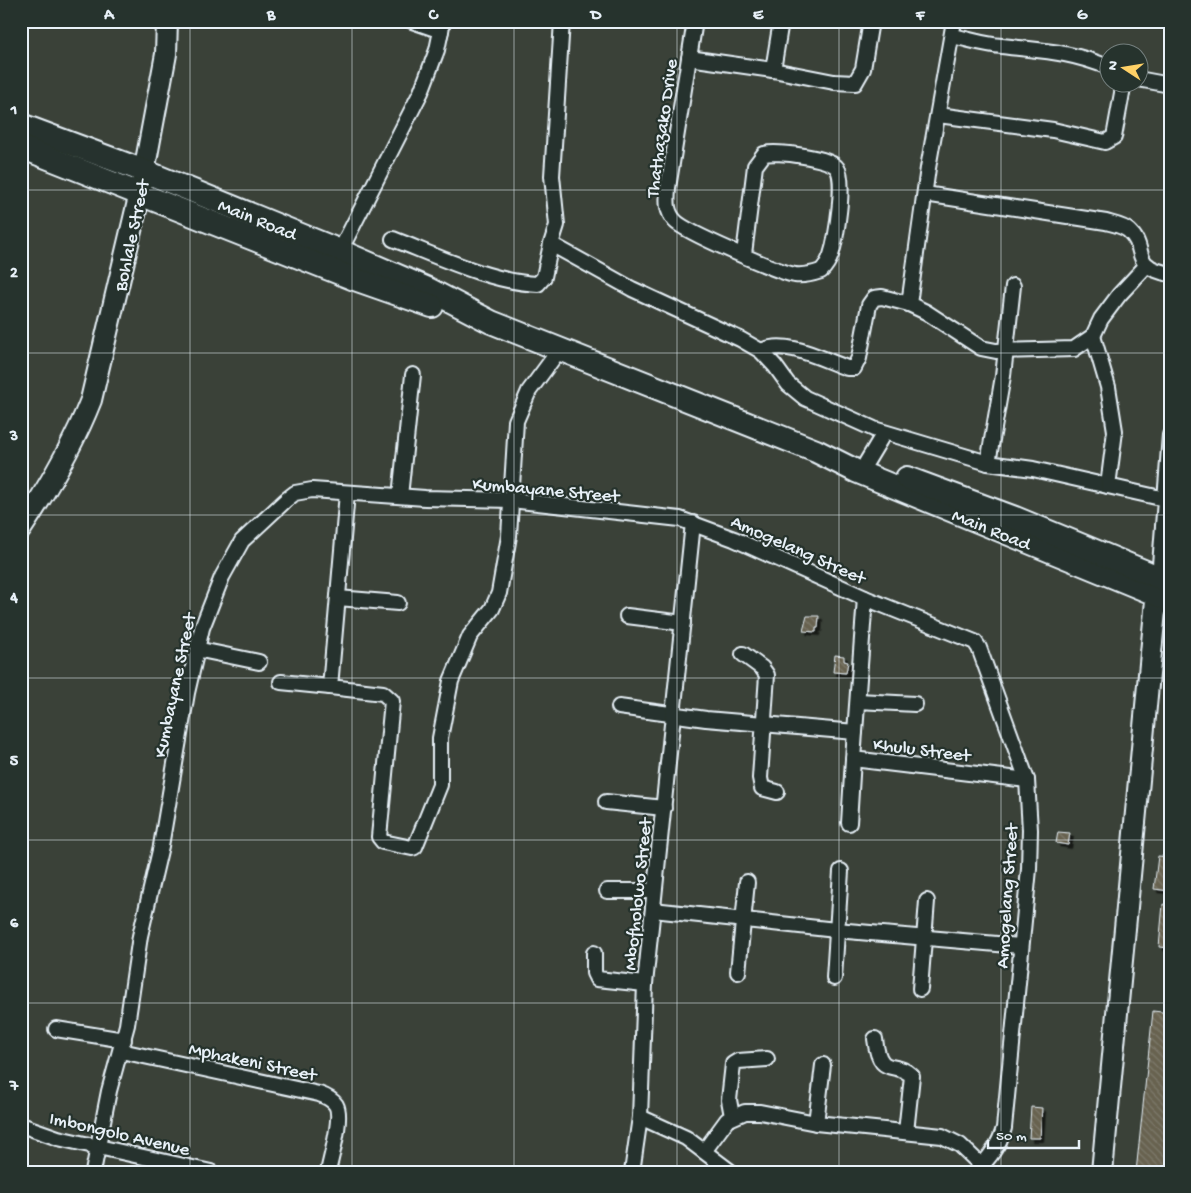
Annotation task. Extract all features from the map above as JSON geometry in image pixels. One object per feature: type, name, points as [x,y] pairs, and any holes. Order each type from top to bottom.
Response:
[{"type":"main road","name":"Main Road","points":[[21,125],[136,180],[352,278],[456,314],[491,322]]},
{"type":"main road","name":"Main Road","points":[[21,146],[136,180],[340,251],[428,289],[491,322],[816,451],[856,471],[1164,589]]},
{"type":"main road","name":"Main Road","points":[[816,451],[842,454],[1007,515],[1164,589]]},
{"type":"street","name":"Bohlale Street","points":[[21,529],[55,477],[70,443],[80,429],[91,400],[136,180],[166,54],[166,21]]},
{"type":"street","points":[[340,251],[421,92],[437,50],[442,26],[412,21]]},
{"type":"street","points":[[393,239],[456,264],[520,284],[538,284],[544,277],[551,244],[558,225],[552,176],[562,21]]},
{"type":"street","name":"Thathazako Drive","points":[[695,21],[666,205],[676,222],[688,231],[744,254],[796,275],[808,275],[821,271],[828,264],[835,240],[840,189],[838,168],[824,161],[780,153],[764,154],[755,166],[744,254]]},
{"type":"street","points":[[773,70],[781,21]]},
{"type":"street","points":[[689,58],[773,70],[834,82],[855,82],[863,69],[871,21]]},
{"type":"street","points":[[909,304],[954,21]]},
{"type":"street","points":[[952,36],[1000,46],[1040,48],[1074,55],[1098,63]]},
{"type":"street","points":[[1148,81],[1170,85]]},
{"type":"street","points":[[938,116],[1053,130],[1105,142],[1114,137],[1122,92]]},
{"type":"street","points":[[925,194],[1106,222],[1128,230],[1136,240],[1142,261],[1146,265],[1156,271],[1170,274]]},
{"type":"street","points":[[551,244],[632,289],[719,328],[761,351],[788,384],[805,398],[884,433],[988,463],[1033,469],[1167,500]]},
{"type":"street","points":[[761,351],[772,346],[784,346],[847,368],[854,368],[859,358],[869,305],[874,298],[882,297],[909,304],[926,312],[981,348],[996,351],[1074,349],[1093,336],[1101,319],[1146,265]]},
{"type":"street","points":[[988,463],[1006,350],[1013,286]]},
{"type":"street","points":[[1093,336],[1108,387],[1115,431],[1108,486]]},
{"type":"street","points":[[281,682],[383,693],[392,701],[379,837],[383,842],[409,848],[415,847],[440,785],[440,738],[451,681],[470,636],[492,609],[499,593],[509,536],[516,421],[529,391],[560,349]]},
{"type":"street","points":[[400,496],[413,375]]},
{"type":"street","points":[[866,463],[884,433]]},
{"type":"street","points":[[1102,1172],[1164,589],[1170,435]]},
{"type":"street","name":"Kumbayane Street","points":[[93,1172],[123,1046],[140,936],[161,846],[196,649],[210,603],[222,576],[250,532],[295,493],[312,490],[400,496],[511,500],[651,516]]},
{"type":"street","points":[[330,687],[348,493]]},
{"type":"street","name":"Amogelang Street","points":[[651,516],[693,523],[734,539],[864,598],[975,642],[979,648],[1002,706],[1027,780],[1030,830],[1029,869],[1020,946],[1004,1128],[1001,1140],[979,1169]]},
{"type":"street","name":"Mbofholowo Street","points":[[632,1172],[640,1117],[645,984],[693,523]]},
{"type":"street","points":[[338,598],[398,603]]},
{"type":"street","name":"Khulu Street","points":[[864,598],[853,759],[1027,780]]},
{"type":"street","points":[[627,616],[683,623]]},
{"type":"street","points":[[196,649],[259,662]]},
{"type":"street","points":[[743,654],[762,668],[767,675],[760,785],[764,789],[777,792]]},
{"type":"street","points":[[858,701],[915,704]]},
{"type":"street","points":[[618,708],[855,732]]},
{"type":"street","points":[[849,823],[853,759]]},
{"type":"street","name":"Mbofholowo Street","points":[[606,802],[664,808]]},
{"type":"street","points":[[834,978],[841,872]]},
{"type":"street","points":[[738,972],[747,882]]},
{"type":"street","points":[[607,891],[654,891]]},
{"type":"street","points":[[920,990],[927,901]]},
{"type":"street","points":[[653,910],[836,930],[1020,946]]},
{"type":"street","name":"Mbofholowo Street","points":[[594,952],[594,973],[597,979],[645,984]]},
{"type":"street","points":[[56,1029],[123,1046]]},
{"type":"street","points":[[875,1039],[878,1057],[882,1062],[891,1068],[912,1076],[906,1132]]},
{"type":"street","name":"Mphakeni Street","points":[[123,1046],[319,1094],[330,1099],[335,1103],[338,1117],[328,1172]]},
{"type":"street","points":[[732,1116],[729,1100],[733,1064],[736,1061],[767,1059]]},
{"type":"street","points":[[816,1123],[823,1065]]},
{"type":"street","points":[[705,1150],[722,1126],[732,1116],[752,1112],[816,1123],[929,1134],[950,1140],[979,1169]]},
{"type":"street","points":[[640,1117],[672,1131],[705,1150],[731,1172]]},
{"type":"street","name":"Imbongolo Avenue","points":[[21,1125],[49,1136],[211,1172]]},
{"type":"building","points":[[807,616],[819,616],[816,632],[803,631]]},
{"type":"building","points":[[835,655],[844,656],[844,661],[848,662],[846,673],[833,672]]},
{"type":"building","points":[[1058,832],[1070,833],[1068,845],[1056,843]]},
{"type":"building","points":[[1158,856],[1170,857],[1170,891],[1154,889]]},
{"type":"building","points":[[1163,904],[1170,905],[1170,948],[1159,947]]},
{"type":"building","points":[[1153,1011],[1170,1013],[1170,1172],[1136,1172]]},
{"type":"building","points":[[1031,1107],[1042,1108],[1040,1138],[1029,1138]]}]
